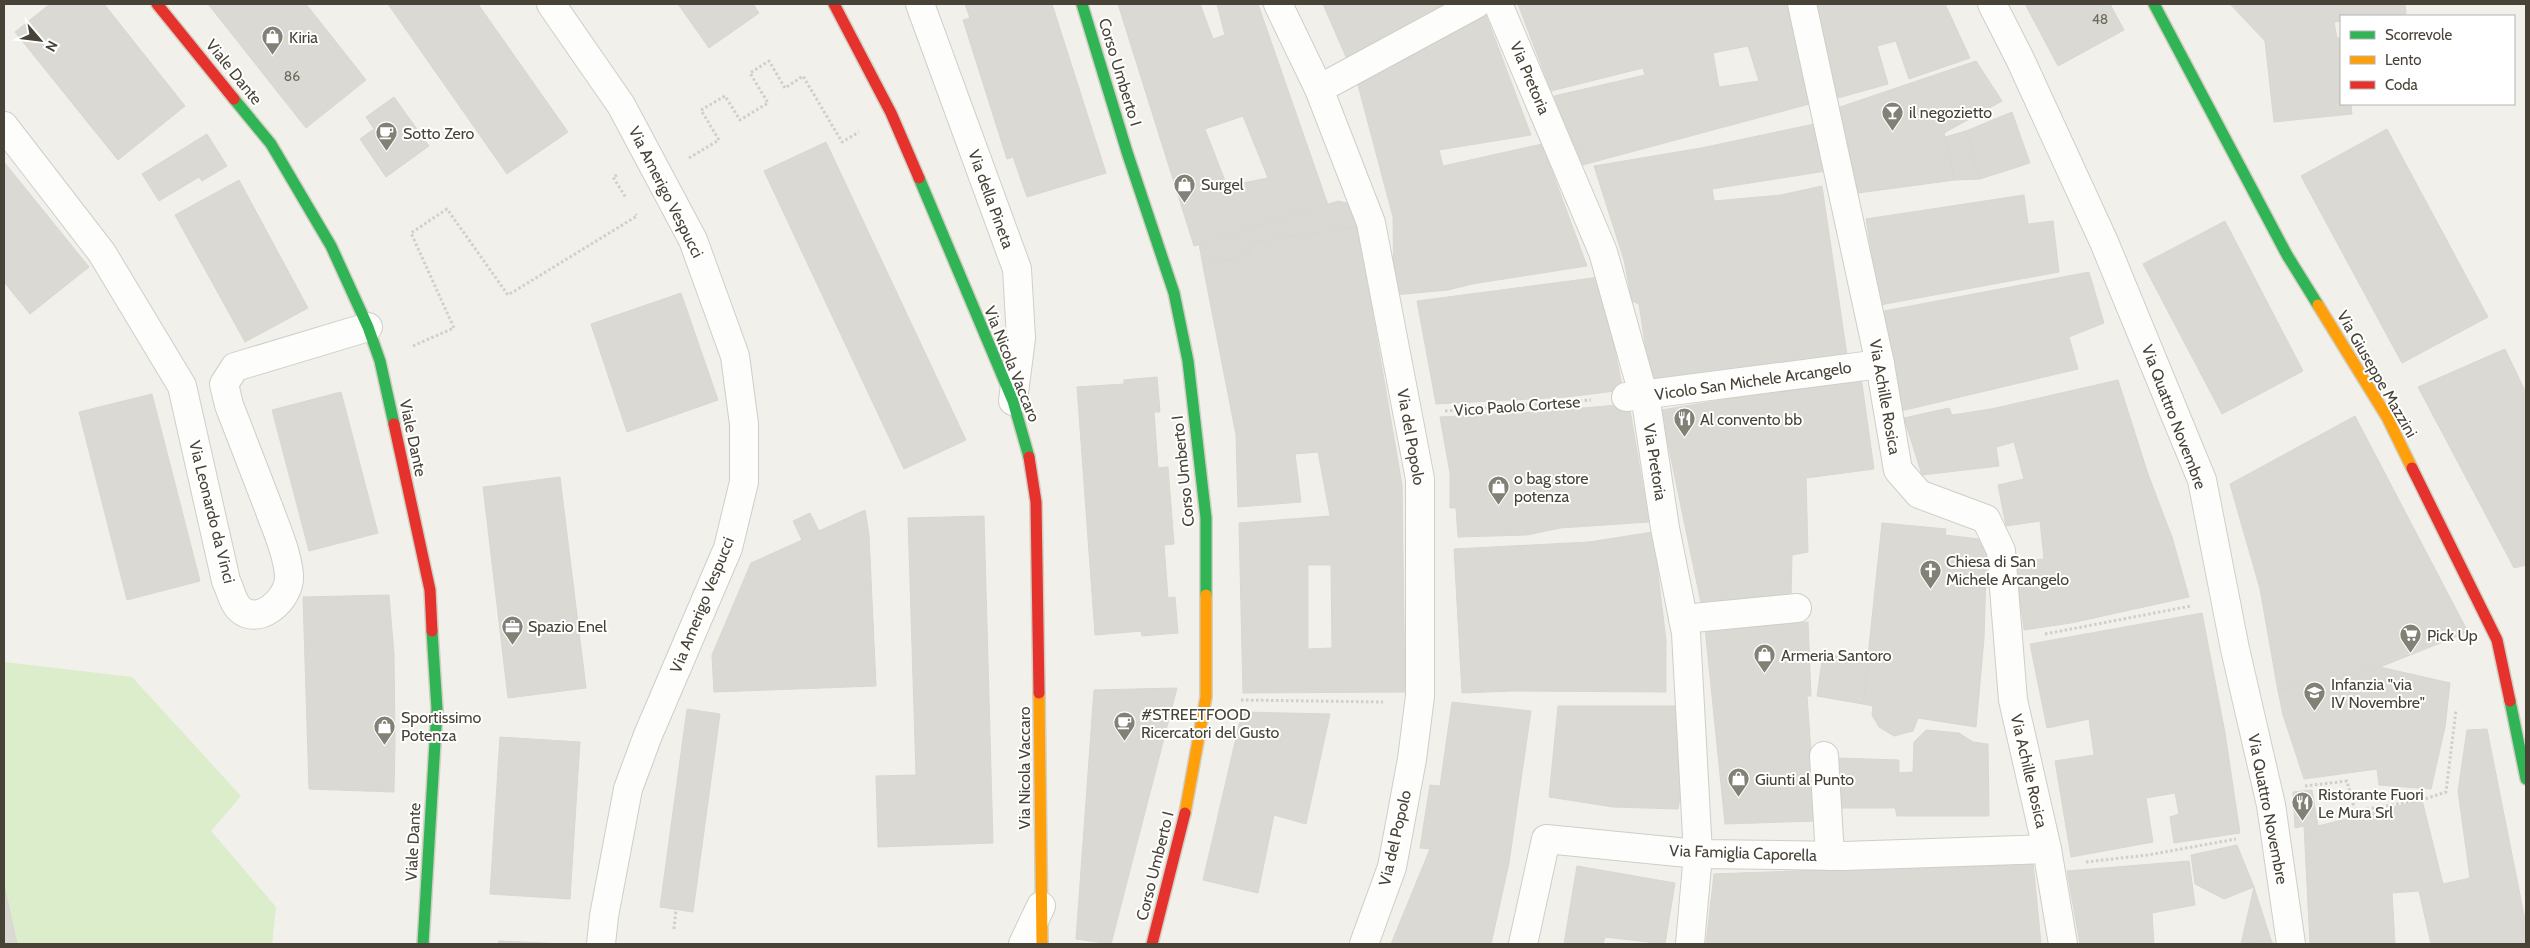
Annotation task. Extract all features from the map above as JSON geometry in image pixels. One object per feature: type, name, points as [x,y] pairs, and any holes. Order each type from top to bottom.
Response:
[{"type":"street","name":"Viale Dante","points":[[157,4],[271,144],[331,246],[368,327],[380,361],[430,590],[437,709],[423,944]]},
{"type":"street","name":"Via Amerigo Vespucci","points":[[551,4],[621,105],[649,154],[693,240],[735,356],[744,424],[744,482],[728,548],[648,736],[628,788],[604,916],[601,944]]},
{"type":"street","name":"Via Nicola Vaccaro","points":[[834,4],[892,113],[1013,401],[1026,447],[1036,502],[1040,654],[1040,906],[1042,944]]},
{"type":"street","name":"Via della Pineta","points":[[920,4],[1017,269],[1021,338],[1013,401]]},
{"type":"street","name":"Corso Umberto I","points":[[1082,4],[1127,152],[1174,293],[1188,361],[1206,518],[1206,696],[1193,775],[1171,874],[1152,944]]},
{"type":"street","name":"Via del Popolo","points":[[1278,4],[1319,89],[1370,223],[1420,479],[1420,696],[1412,759],[1392,867],[1364,944]]},
{"type":"street","points":[[1319,89],[1476,4]]},
{"type":"street","name":"Via Pretoria","points":[[1498,4],[1603,252],[1686,633],[1698,854],[1690,944]]},
{"type":"street","name":"Via Achille Rosica","points":[[1802,4],[1880,364],[1898,470],[1919,494],[1986,519],[2001,551],[2013,700],[2047,849],[2063,944]]},
{"type":"street","name":"Via Quattro Novembre","points":[[1992,4],[2020,59],[2104,242],[2202,480],[2235,649],[2270,805],[2291,944]]},
{"type":"street","name":"Via Giuseppe Mazzini","points":[[2154,4],[2287,255],[2387,417],[2497,640],[2526,779]]},
{"type":"street","name":"Via Leonardo da Vinci","points":[[4,126],[102,253],[182,386],[226,581],[238,606],[244,611],[260,614],[275,607],[285,592],[289,577],[281,541],[229,405],[224,384],[235,367],[368,327]]},
{"type":"street","name":"Vicolo San Michele Arcangelo","points":[[1635,397],[1880,364]]},
{"type":"street","points":[[1683,619],[1797,608]]},
{"type":"street","points":[[1824,756],[1830,856]]},
{"type":"street","name":"Via Famiglia Caporella","points":[[1523,944],[1546,839],[1698,854],[1830,856],[2047,849]]},
{"type":"street","points":[[1023,944],[1040,906]]},
{"type":"path","points":[[628,200],[613,177],[666,145],[678,165],[719,140],[701,110],[725,96],[740,120],[768,103],[750,73],[769,61],[785,88],[803,76],[842,142],[892,113]]},
{"type":"path","points":[[380,361],[454,328],[411,233],[448,210],[508,295],[637,216],[632,208]]},
{"type":"path","name":"Vico Paolo Cortese","points":[[1408,414],[1635,397]]},
{"type":"path","points":[[2064,631],[2191,606]]},
{"type":"path","points":[[1244,700],[1387,702]]},
{"type":"path","points":[[2303,786],[2347,781],[2355,812],[2422,800],[2446,792],[2456,710]]},
{"type":"path","points":[[2079,863],[2148,855],[2236,839]]},
{"type":"path","points":[[674,929],[676,909]]},
{"type":"green space","points":[[4,662],[132,677],[241,796],[211,831],[276,907],[272,944],[17,944],[4,885]]},
{"type":"building","points":[[50,4],[104,4],[185,106],[118,160],[15,32]]},
{"type":"building","points":[[208,4],[306,4],[366,80],[306,128]]},
{"type":"building","points":[[388,4],[478,4],[568,132],[507,174]]},
{"type":"building","points":[[678,4],[753,4],[759,13],[709,48]]},
{"type":"building","points":[[965,4],[1052,4],[1106,173],[1027,197],[1013,157],[1007,159],[963,20],[970,18]]},
{"type":"building","points":[[1118,4],[1200,4],[1213,39],[1225,35],[1217,4],[1258,4],[1328,205],[1194,246]],"holes":[[[1243,116],[1268,178],[1227,186],[1205,129]]]},
{"type":"building","points":[[1323,4],[1456,4],[1346,57]]},
{"type":"building","points":[[1518,4],[1792,4],[1813,103],[1579,166],[1554,96],[1645,75],[1643,68],[1551,91]],"holes":[[[1748,46],[1759,81],[1719,87],[1713,53]]]},
{"type":"building","points":[[1810,4],[1945,4],[1970,58],[1909,79],[1896,41],[1877,46],[1888,84],[1838,98]]},
{"type":"building","points":[[2025,4],[2110,4],[2124,30],[2058,66]]},
{"type":"building","points":[[2230,4],[2405,4],[2406,14],[2340,15],[2340,21],[2334,22],[2337,38],[2340,38],[2340,105],[2351,105],[2352,114],[2274,122],[2265,41]]},
{"type":"building","points":[[1483,7],[1531,135],[1439,150],[1443,166],[1542,144],[1587,266],[1472,284],[1448,290],[1394,295],[1393,217],[1355,74]]},
{"type":"building","points":[[1976,61],[2002,101],[1944,133],[1955,180],[1858,193],[1840,107]]},
{"type":"building","points":[[394,97],[429,146],[386,177],[360,139],[374,129],[366,117]]},
{"type":"building","points":[[2012,112],[2030,163],[1980,179],[1966,131]]},
{"type":"building","points":[[1819,123],[1826,171],[1712,189],[1714,201],[1781,195],[1822,186],[1847,355],[1651,383],[1639,304],[1632,301],[1624,260],[1594,166],[1701,148]]},
{"type":"building","points":[[2387,129],[2488,317],[2402,363],[2301,176]]},
{"type":"building","points":[[1966,131],[1980,179],[1955,180],[1945,137]]},
{"type":"building","points":[[207,134],[227,166],[202,181],[199,177],[159,201],[142,174]]},
{"type":"building","points":[[826,142],[966,440],[904,469],[764,171]]},
{"type":"building","points":[[4,162],[89,267],[30,314],[4,282]]},
{"type":"building","points":[[239,180],[308,308],[245,342],[175,215]]},
{"type":"building","points":[[2024,195],[2028,224],[2053,221],[2059,272],[1880,305],[1866,219]]},
{"type":"building","points":[[1338,201],[1347,203],[1358,227],[1248,243],[1251,254],[1203,266],[1199,244]]},
{"type":"building","points":[[2225,221],[2303,371],[2222,414],[2143,264]]},
{"type":"building","points":[[1358,227],[1402,485],[1405,692],[1243,693],[1239,523],[1330,516],[1318,452],[1295,454],[1301,502],[1238,507],[1236,435],[1203,266],[1251,254],[1248,243]],"holes":[[[1308,565],[1331,565],[1332,648],[1308,649]]]},
{"type":"building","points":[[2089,272],[2104,323],[2069,337],[2078,369],[1901,411],[1879,312]]},
{"type":"building","points":[[1600,277],[1623,390],[1567,397],[1436,404],[1417,301]]},
{"type":"building","points":[[681,293],[718,400],[627,432],[591,324]]},
{"type":"building","points":[[2505,349],[2526,393],[2526,565],[2514,568],[2418,387]]},
{"type":"building","points":[[1157,377],[1160,412],[1154,412],[1158,468],[1168,467],[1174,544],[1164,545],[1168,598],[1175,597],[1178,633],[1142,636],[1141,631],[1095,635],[1077,387],[1124,384],[1124,380]]},
{"type":"building","points":[[1861,377],[1874,469],[1806,478],[1808,552],[1792,555],[1791,595],[1702,608],[1661,410]]},
{"type":"building","points":[[2118,380],[2148,474],[2172,537],[2189,597],[2071,623],[2024,630],[2015,562],[2044,559],[2040,521],[2006,526],[1998,485],[2024,479],[2014,442],[1996,447],[1999,466],[1922,475],[1904,418],[1949,408],[1952,415],[1991,409]]},
{"type":"building","points":[[341,392],[378,533],[309,551],[272,410]]},
{"type":"building","points":[[152,394],[200,581],[127,600],[79,412]]},
{"type":"building","points":[[1629,404],[1649,522],[1560,528],[1527,535],[1458,537],[1456,508],[1450,508],[1450,473],[1440,417],[1538,412]]},
{"type":"building","points":[[2355,416],[2468,632],[2380,667],[2278,691],[2260,589],[2230,484]]},
{"type":"building","points":[[560,477],[586,688],[508,698],[483,487]]},
{"type":"building","points":[[865,510],[869,535],[876,686],[714,692],[712,655],[751,563],[802,540],[793,521],[810,513],[819,531]]},
{"type":"building","points":[[984,516],[993,843],[878,847],[876,776],[916,775],[908,518]]},
{"type":"building","name":"Chiesa di San Michele Arcangelo","points":[[1882,523],[1946,529],[1945,535],[1987,540],[1984,638],[1976,727],[1918,718],[1913,731],[1894,736],[1879,727],[1872,715],[1873,706],[1863,704]]},
{"type":"building","points":[[1653,532],[1666,641],[1666,692],[1513,691],[1462,693],[1454,549],[1589,542]]},
{"type":"building","points":[[389,595],[394,654],[394,792],[309,789],[303,597]]},
{"type":"building","points":[[2202,613],[2225,733],[2240,833],[2174,843],[2170,817],[2179,814],[2175,793],[2146,798],[2153,842],[2071,857],[2055,761],[2094,755],[2089,719],[2047,728],[2030,644]]},
{"type":"building","points":[[1808,622],[1811,696],[1807,696],[1816,821],[1725,824],[1705,628]]},
{"type":"building","points":[[1823,654],[1868,661],[1863,704],[1817,696]]},
{"type":"building","points":[[2380,667],[2450,683],[2445,727],[2431,789],[2379,785],[2377,769],[2304,779],[2283,715],[2278,691]]},
{"type":"building","points":[[1177,688],[1111,944],[1076,939],[1094,690]]},
{"type":"building","points":[[1452,702],[1531,711],[1509,863],[1491,944],[1391,944],[1430,849],[1420,848],[1430,785],[1440,786]]},
{"type":"building","points":[[1558,706],[1676,706],[1683,780],[1678,809],[1613,807],[1549,797]]},
{"type":"building","points":[[687,709],[720,714],[693,912],[660,907]]},
{"type":"building","points":[[1242,712],[1330,714],[1306,824],[1274,815],[1258,893],[1203,880]]},
{"type":"building","points":[[2487,729],[2526,925],[2526,944],[2431,944],[2419,891],[2392,893],[2395,944],[2310,944],[2304,826],[2295,828],[2293,792],[2312,790],[2318,826],[2422,800],[2443,884],[2470,878],[2458,791],[2467,730]]},
{"type":"building","points":[[1926,730],[1959,733],[1973,742],[1988,744],[1989,816],[1897,816],[1895,808],[1836,808],[1836,758],[1899,760],[1899,773],[1913,772],[1914,742]]},
{"type":"building","points":[[500,737],[580,742],[570,899],[490,894]]},
{"type":"building","points":[[2237,845],[2254,887],[2224,899],[2195,884],[2191,855]]},
{"type":"building","points":[[2189,861],[2195,905],[2152,913],[2154,944],[2080,944],[2067,871]]},
{"type":"building","points":[[2033,862],[2041,944],[1706,944],[1714,874]]},
{"type":"building","points":[[1577,866],[1675,883],[1665,944],[1605,937],[1603,944],[1564,944]]},
{"type":"building","points":[[4,885],[17,944],[4,944]]},
{"type":"building","points":[[2254,887],[2271,940],[2241,944]]},
{"type":"building","points":[[2271,940],[2273,944],[2241,944]]},
{"type":"building","points":[[499,941],[567,944],[498,944]]},
{"type":"traffic: fast","points":[[1082,4],[1127,152],[1174,293],[1188,361],[1206,518],[1206,595]]},
{"type":"traffic: fast","points":[[2154,4],[2287,255],[2318,305]]},
{"type":"traffic: fast","points":[[234,99],[271,144],[331,246],[368,327],[380,361],[394,424]]},
{"type":"traffic: fast","points":[[919,178],[1013,401],[1029,457]]},
{"type":"traffic: fast","points":[[423,944],[437,709],[432,631]]},
{"type":"traffic: fast","points":[[2510,701],[2526,779]]},
{"type":"traffic: slow","points":[[2318,305],[2387,417],[2412,468]]},
{"type":"traffic: slow","points":[[1185,813],[1206,697],[1206,595]]},
{"type":"traffic: slow","points":[[1039,693],[1042,944]]},
{"type":"traffic: jam","points":[[157,4],[234,99]]},
{"type":"traffic: jam","points":[[834,4],[891,113],[919,178]]},
{"type":"traffic: jam","points":[[394,424],[430,590],[432,631]]},
{"type":"traffic: jam","points":[[1029,457],[1036,502],[1039,693]]},
{"type":"traffic: jam","points":[[2412,468],[2497,640],[2510,701]]},
{"type":"traffic: jam","points":[[1152,944],[1185,813]]},
{"type":"place","name":"Kiria","points":[[273,56]]},
{"type":"place","name":"il negozietto","points":[[1893,131]]},
{"type":"place","name":"Sotto Zero","points":[[387,152]]},
{"type":"place","name":"Surgel","points":[[1185,203]]},
{"type":"place","name":"Al convento bb","points":[[1684,438]]},
{"type":"place","name":"o bag store potenza","points":[[1498,506]]},
{"type":"place","name":"Chiesa di San Michele Arcangelo","points":[[1930,589]]},
{"type":"place","name":"Spazio Enel","points":[[512,645]]},
{"type":"place","name":"Pick Up","points":[[2411,654]]},
{"type":"place","name":"Armeria Santoro","points":[[1765,674]]},
{"type":"place","name":"Infanzia \"via IV Novembre\"","points":[[2315,712]]},
{"type":"place","name":"#STREETFOOD Ricercatori del Gusto","points":[[1125,742]]},
{"type":"place","name":"Sportissimo Potenza","points":[[385,745]]},
{"type":"place","name":"Giunti al Punto","points":[[1739,798]]},
{"type":"place","name":"Ristorante Fuori Le Mura Srl","points":[[2302,822]]}]
